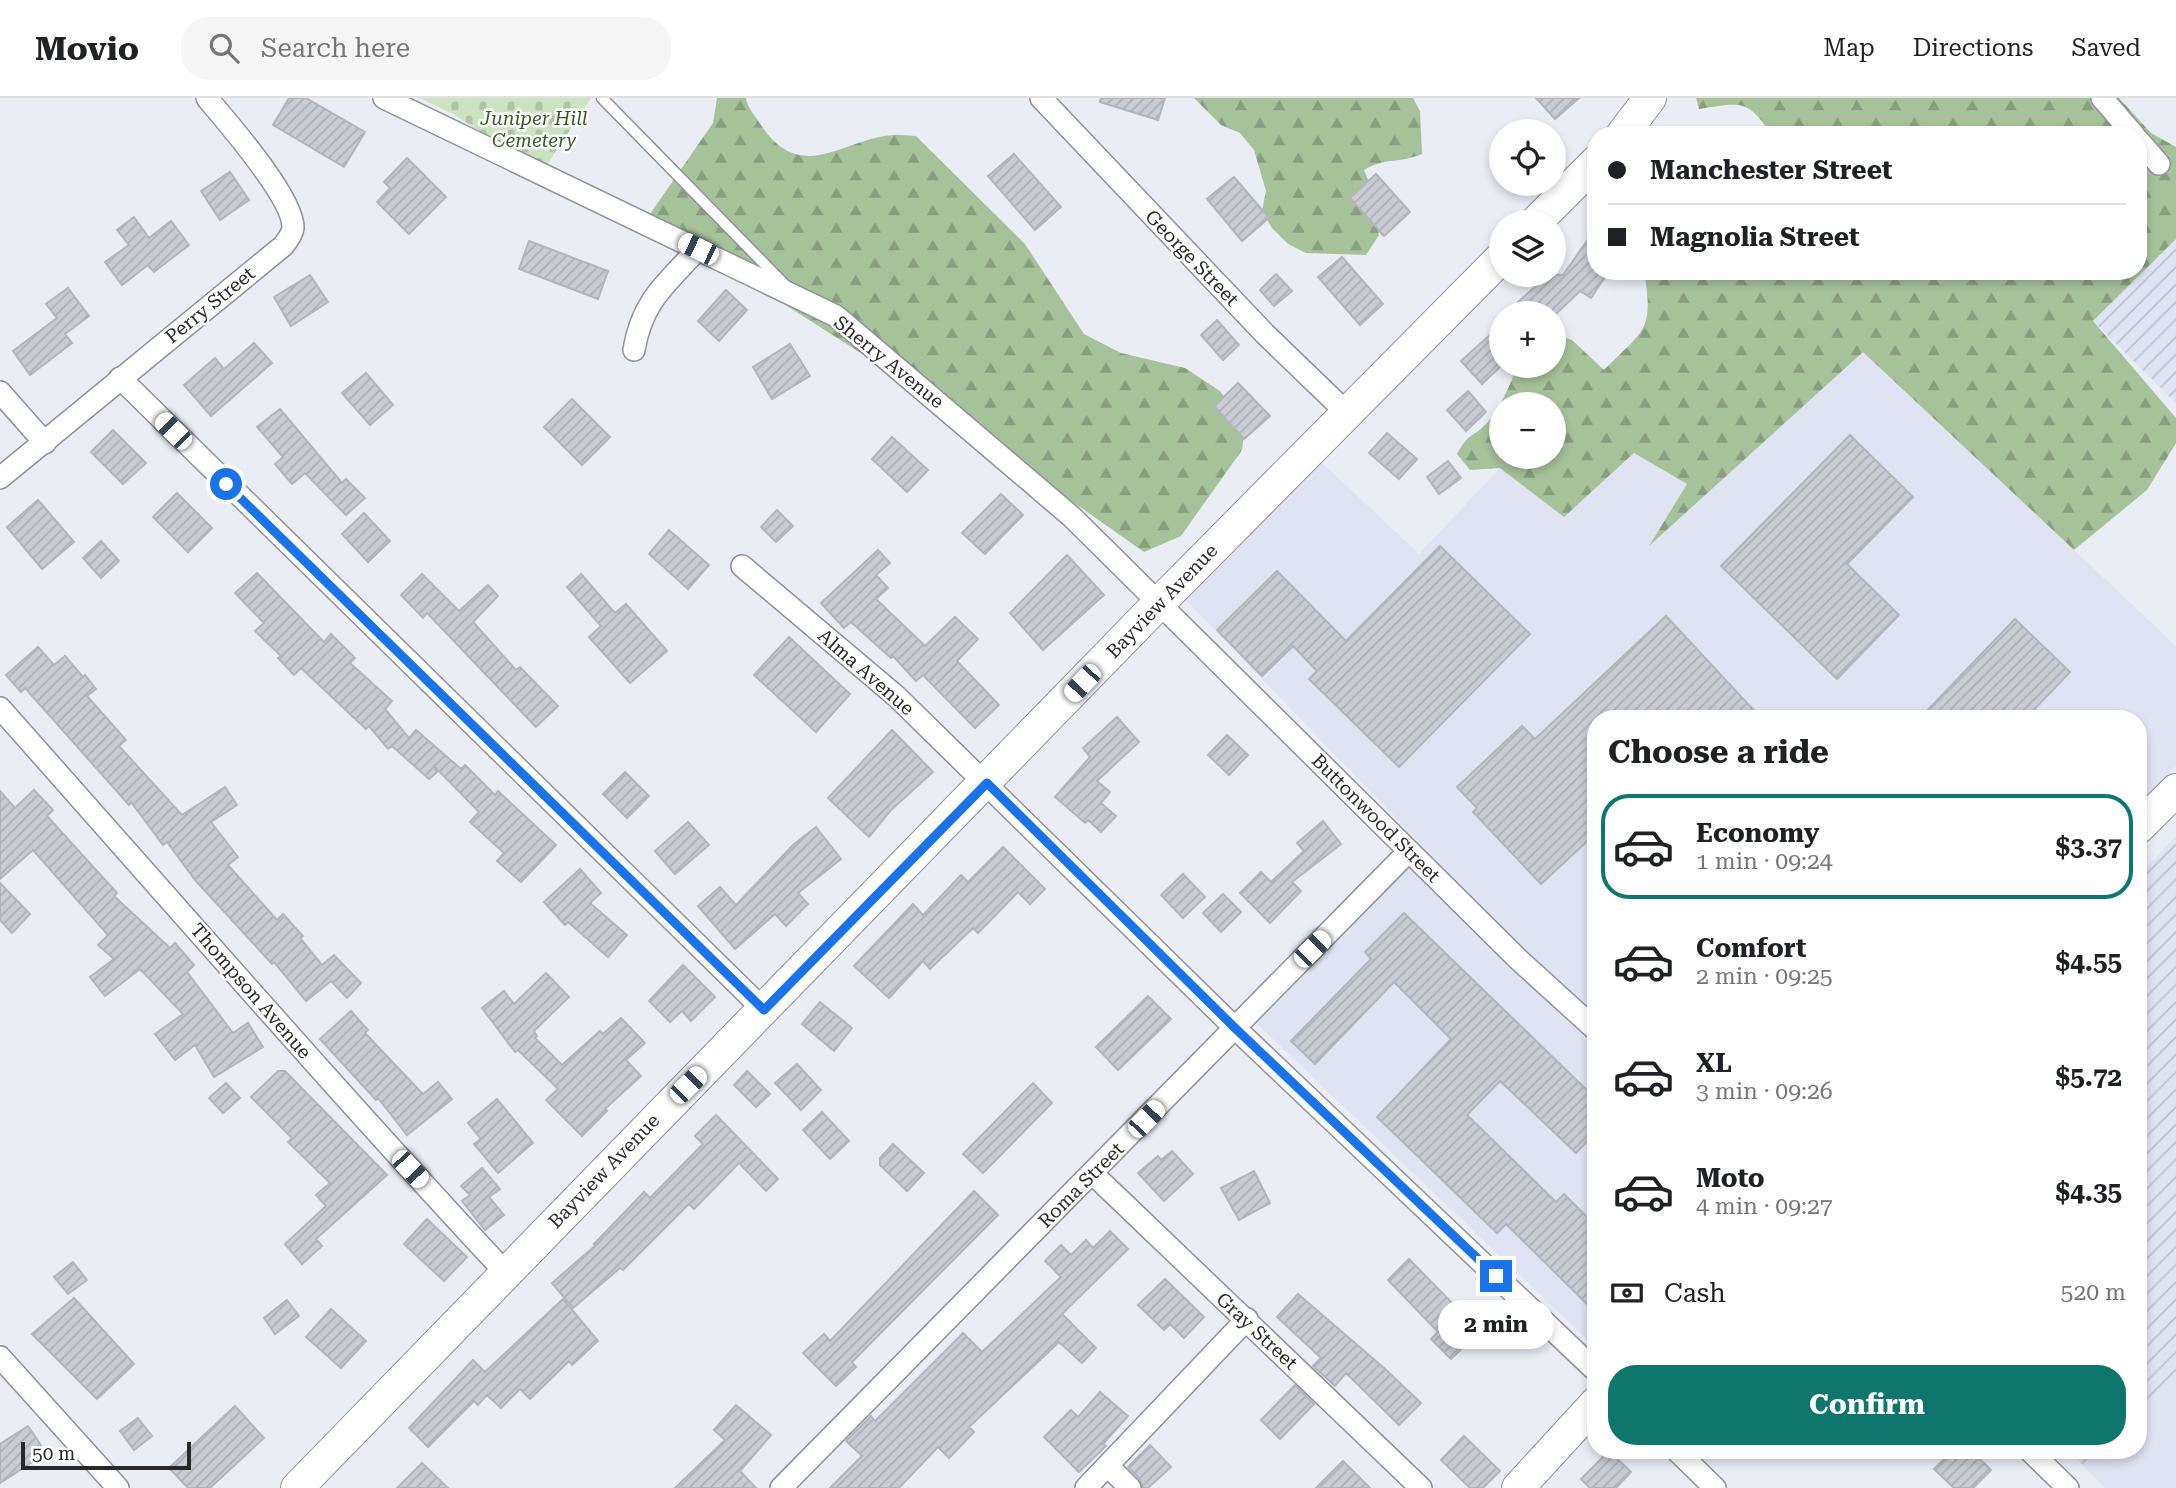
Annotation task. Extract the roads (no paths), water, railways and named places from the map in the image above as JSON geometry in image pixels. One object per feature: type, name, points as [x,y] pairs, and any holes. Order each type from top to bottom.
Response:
[{"type":"main road","points":[[1629,126],[1650,98]]},
{"type":"main road","points":[[1548,210],[1587,171]]},
{"type":"main road","name":"Bayview Avenue","points":[[297,1488],[505,1272],[987,783],[1159,603],[1489,270]]},
{"type":"main road","points":[[2147,821],[2173,799]]},
{"type":"main road","points":[[1518,1488],[1587,1413]]},
{"type":"street","name":"Perry Street","points":[[0,478],[283,246],[291,235],[293,226],[288,209],[269,176],[207,98]]},
{"type":"street","name":"Sherry Avenue","points":[[384,98],[836,316],[1072,517],[1159,603]]},
{"type":"street","name":"George Street","points":[[1041,98],[1265,334],[1348,414]]},
{"type":"street","points":[[2102,98],[2126,126]]},
{"type":"street","points":[[2147,150],[2159,164]]},
{"type":"street","points":[[634,350],[638,324],[647,305],[698,249]]},
{"type":"street","points":[[120,379],[764,1010]]},
{"type":"street","points":[[0,392],[45,443]]},
{"type":"street","name":"Alma Avenue","points":[[742,566],[896,695],[1235,1028],[1587,1362]]},
{"type":"street","name":"Buttonwood Street","points":[[1159,603],[1518,959],[1587,1022]]},
{"type":"street","name":"Thompson Avenue","points":[[0,708],[276,1016],[323,1073],[505,1272]]},
{"type":"street","name":"Roma Street","points":[[781,1488],[1409,851]]},
{"type":"street","name":"Gray Street","points":[[1093,1174],[1167,1248],[1247,1319],[1421,1488]]},
{"type":"street","points":[[1086,1488],[1247,1319]]},
{"type":"street","points":[[0,1357],[118,1488]]},
{"type":"street","points":[[1685,1459],[1715,1488]]},
{"type":"street","points":[[2038,1459],[2068,1488]]},
{"type":"street","points":[[1108,1466],[1130,1488]]},
{"type":"lane","points":[[602,98],[610,103],[796,296]]},
{"type":"park label","name":"Juniper Hill Cemetery","points":[[534,129]]}]
